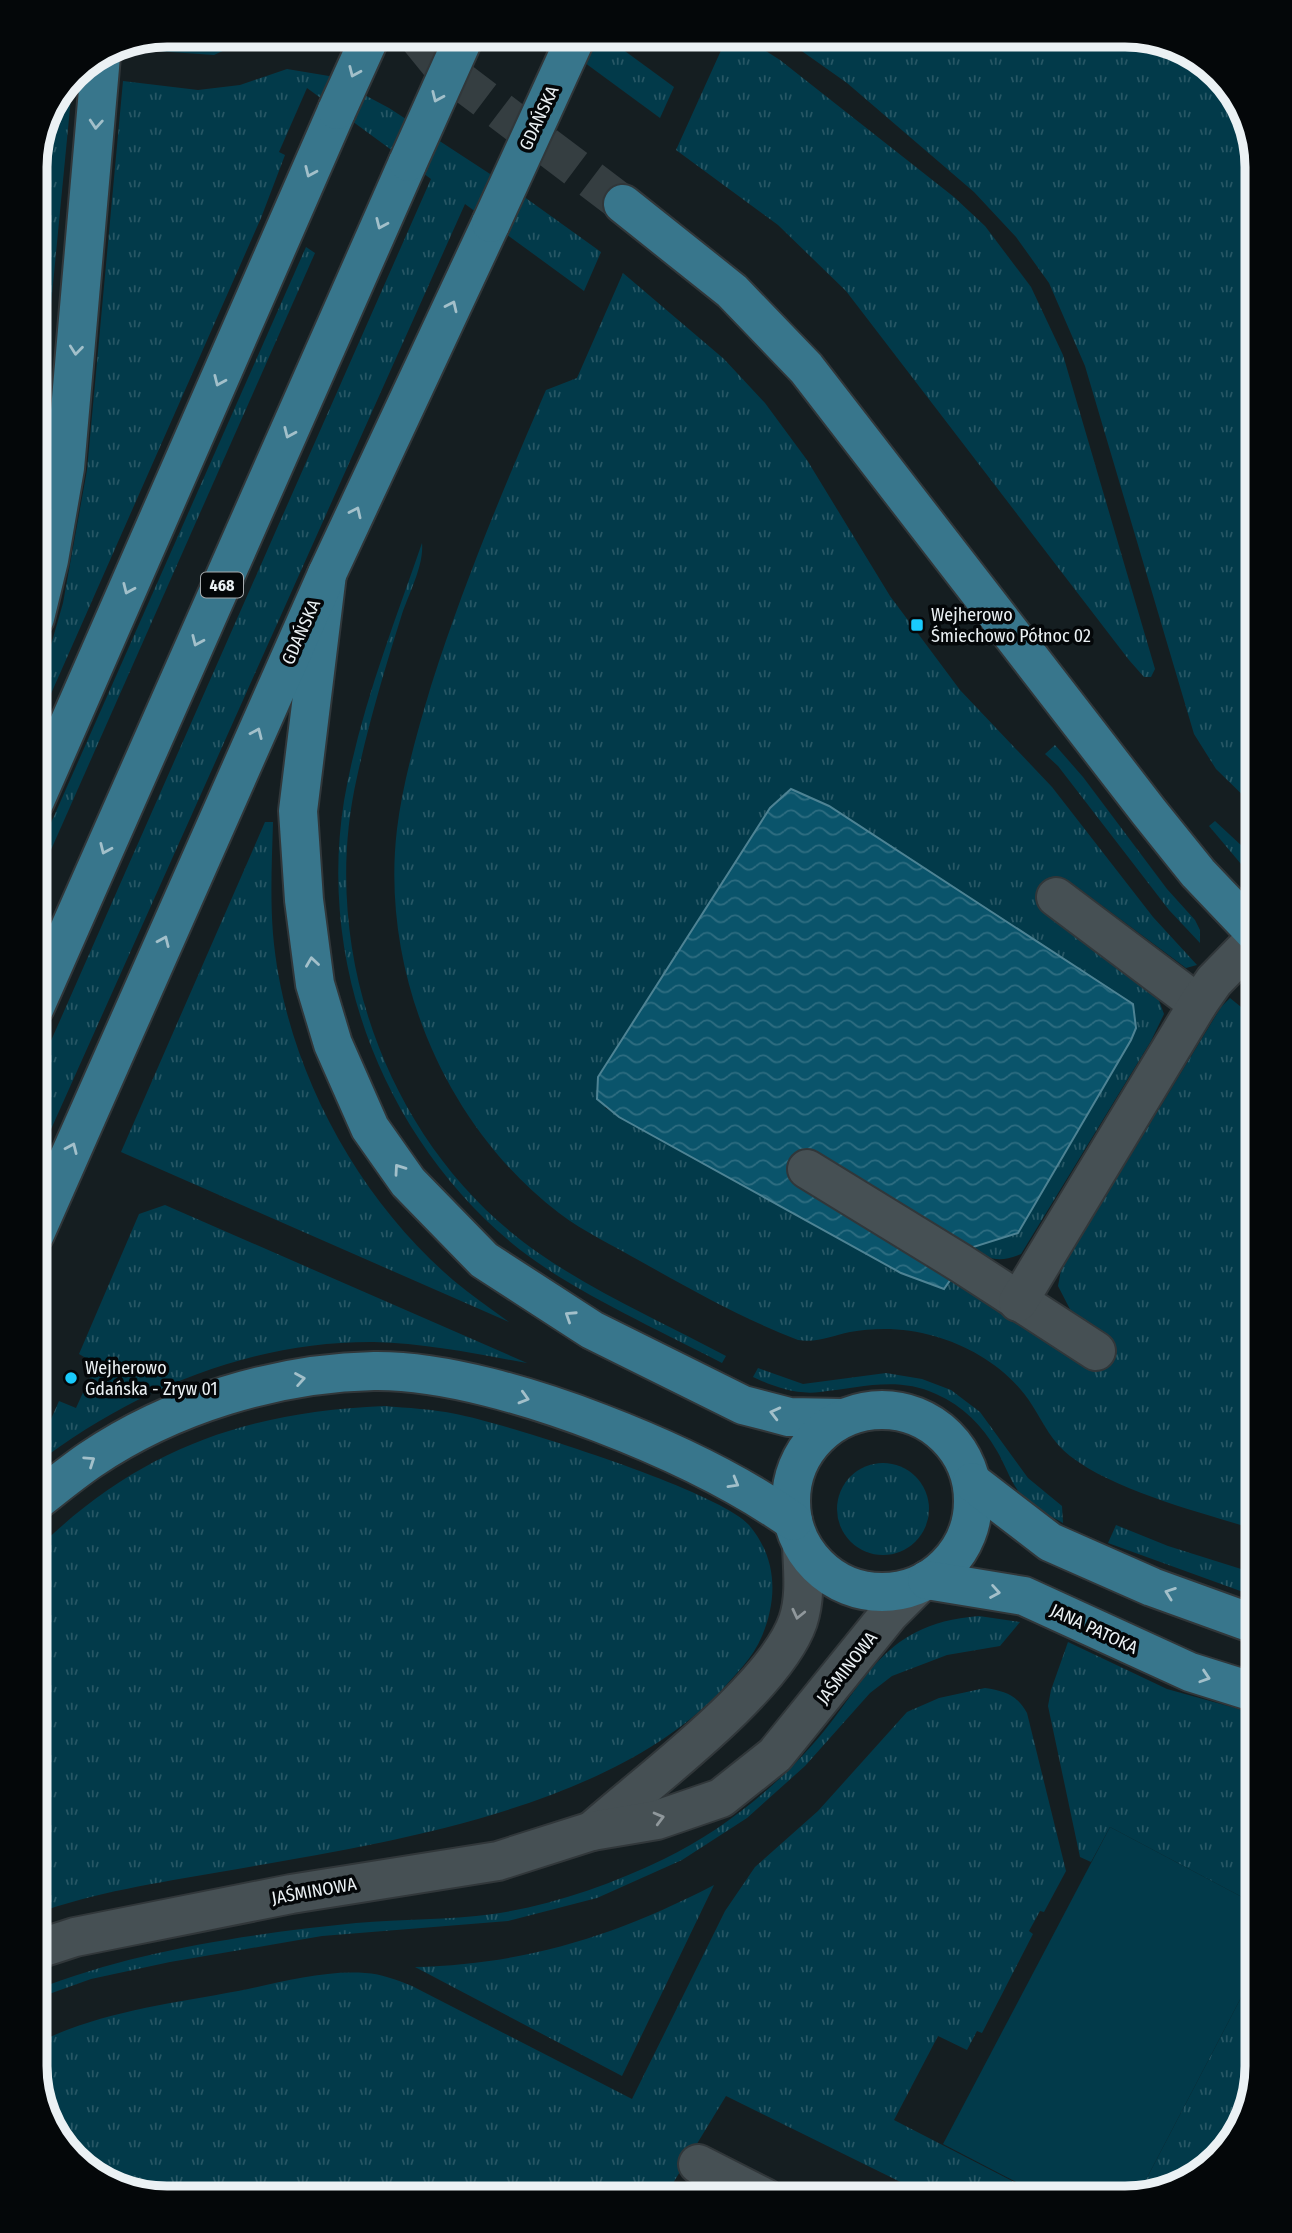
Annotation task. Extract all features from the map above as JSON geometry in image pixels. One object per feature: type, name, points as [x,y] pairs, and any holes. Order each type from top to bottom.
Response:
[{"type":"main road","points":[[48,772],[365,47]]},
{"type":"main road","name":"468","points":[[48,979],[459,47]]},
{"type":"main road","name":"GDAŃSKA","points":[[47,1206],[327,574],[571,47]]},
{"type":"main road","points":[[48,569],[65,468],[100,68]]},
{"type":"main road","points":[[623,204],[732,291],[771,328],[806,368],[1149,812],[1198,873],[1245,923]]},
{"type":"main road","points":[[47,1493],[90,1460],[166,1418],[264,1385],[376,1371],[448,1379],[576,1413],[716,1472],[797,1534],[824,1573],[856,1590],[886,1594],[921,1584],[940,1573],[960,1551],[971,1524],[972,1482],[955,1445],[923,1419],[904,1412],[883,1409],[843,1418],[789,1417],[743,1405],[592,1330],[484,1260],[408,1182],[370,1128],[333,1044],[315,984],[304,900],[298,811],[327,574]]},
{"type":"main road","points":[[797,1534],[790,1494],[795,1471],[822,1431],[843,1418]]},
{"type":"main road","points":[[972,1482],[1050,1542],[1152,1587],[1245,1621]]},
{"type":"main road","name":"JANA PATOKA","points":[[921,1584],[1024,1596],[1190,1672],[1245,1689]]},
{"type":"street","points":[[1056,897],[1198,1004]]},
{"type":"street","points":[[1018,1302],[1198,1004],[1213,981],[1245,948]]},
{"type":"street","points":[[807,1169],[962,1264],[1096,1351]]},
{"type":"street","name":"JAŚMINOWA","points":[[592,1831],[722,1719],[775,1660],[798,1622],[804,1584],[797,1534]]},
{"type":"street","name":"JAŚMINOWA","points":[[47,1946],[75,1937],[291,1894],[498,1861],[592,1831],[657,1820],[721,1798],[775,1755],[889,1614],[921,1584]]},
{"type":"street","points":[[698,2164],[741,2186]]},
{"type":"green space","points":[[167,47],[231,47],[214,55],[143,50]]},
{"type":"green space","points":[[564,47],[620,47],[674,87],[660,118]]},
{"type":"green space","points":[[722,48],[761,48],[954,197],[985,226],[1031,287],[1063,355],[1155,669],[1151,677],[1144,677],[1129,660],[846,291],[778,225],[676,150]]},
{"type":"green space","points":[[797,48],[1133,48],[1163,54],[1192,67],[1225,100],[1241,136],[1245,167],[1245,797],[1216,769],[1194,734],[1085,366],[1049,283],[1016,237],[974,192],[847,83]]},
{"type":"green space","points":[[287,69],[329,76],[389,108],[516,191],[601,252],[584,291],[465,204],[47,1137],[48,1049],[431,179],[307,88],[279,152],[285,155],[261,218],[48,701],[48,656],[63,603],[87,470],[123,81],[198,90],[240,85]]},
{"type":"green space","points":[[71,95],[48,333],[48,164],[51,136]]},
{"type":"green space","points":[[306,247],[315,253],[48,857],[48,830]]},
{"type":"green space","points":[[623,273],[724,359],[765,403],[807,460],[890,596],[960,690],[1052,787],[1153,917],[1197,965],[1186,968],[1069,881],[1045,914],[1158,998],[1164,1014],[1151,1041],[1021,1254],[1007,1259],[983,1256],[970,1249],[1112,1073],[1136,1028],[1133,1004],[809,796],[605,1108],[901,1273],[944,1289],[953,1277],[1074,1317],[1058,1286],[1061,1270],[1221,1007],[1230,998],[1245,1010],[1245,1526],[1160,1500],[1089,1469],[1058,1445],[1013,1381],[990,1362],[963,1347],[924,1333],[892,1329],[860,1330],[818,1340],[798,1340],[679,1283],[589,1233],[559,1213],[519,1177],[483,1136],[453,1091],[429,1042],[411,990],[399,937],[394,883],[397,829],[403,793],[443,648],[515,463],[546,390],[577,378]]},
{"type":"green space","points":[[422,543],[418,570],[402,614],[367,736],[357,777],[347,844],[348,911],[358,978],[377,1043],[406,1104],[442,1161],[487,1211],[562,1269],[726,1356],[722,1363],[591,1295],[519,1249],[472,1206],[432,1158],[399,1105],[372,1048],[353,989],[341,927],[338,864],[344,801],[358,735]]},
{"type":"green space","points":[[1055,745],[1083,777],[1167,889],[1195,920],[1200,930],[1200,943],[1169,910],[1058,766],[1045,754]]},
{"type":"green space","points":[[1215,821],[1245,849],[1245,869],[1209,826]]},
{"type":"green space","points":[[265,822],[273,822],[272,920],[280,982],[292,1031],[330,1124],[385,1209],[418,1246],[453,1280],[509,1322],[121,1152]]},
{"type":"green space","points":[[165,1205],[527,1363],[412,1344],[328,1344],[283,1350],[195,1375],[152,1393],[72,1438],[47,1456],[47,1427],[59,1401],[76,1408],[96,1364],[79,1354],[139,1214]]},
{"type":"green space","points":[[758,1368],[803,1384],[886,1373],[922,1379],[951,1390],[980,1412],[1028,1478],[1062,1506],[1063,1523],[1023,1497],[985,1433],[963,1410],[946,1399],[921,1389],[893,1384],[811,1393],[794,1391],[753,1377]]},
{"type":"green space","points":[[384,1406],[447,1412],[482,1420],[611,1460],[698,1495],[730,1511],[749,1525],[770,1565],[771,1607],[754,1652],[719,1693],[671,1734],[614,1767],[552,1795],[486,1817],[417,1834],[349,1849],[126,1889],[47,1910],[47,1540],[73,1516],[112,1487],[194,1443],[238,1428],[284,1417]]},
{"type":"green space","points":[[883,1463],[901,1467],[915,1477],[925,1491],[929,1509],[925,1527],[915,1541],[901,1551],[883,1555],[865,1551],[851,1541],[841,1527],[837,1509],[841,1491],[851,1477],[865,1467]]},
{"type":"green space","points":[[1116,1525],[1168,1546],[1245,1570],[1245,1593],[1108,1543]]},
{"type":"green space","points":[[979,1616],[1020,1622],[1000,1646],[947,1655],[892,1676],[870,1693],[805,1766],[747,1818],[682,1860],[597,1898],[508,1921],[322,1936],[170,1962],[91,1979],[47,1995],[47,1986],[153,1954],[275,1932],[356,1923],[493,1914],[581,1893],[623,1877],[702,1838],[756,1799],[804,1754],[859,1684],[894,1646],[916,1632],[944,1622]]},
{"type":"green space","points":[[1068,1642],[1167,1689],[1245,1711],[1245,1899],[1110,1827],[1091,1862],[1080,1857],[1048,1706]]},
{"type":"green space","points":[[985,1688],[1010,1695],[1019,1702],[1027,1713],[1066,1871],[1044,1912],[1040,1911],[1029,1931],[1033,1934],[982,2033],[977,2031],[967,2050],[938,2036],[894,2120],[1022,2186],[908,2186],[726,2096],[672,2186],[159,2185],[129,2179],[100,2166],[77,2145],[60,2119],[50,2089],[47,2038],[84,2024],[134,2010],[333,1973],[365,1973],[412,1986],[632,2099],[725,1911],[755,1867],[818,1811],[907,1712],[939,1698]]},
{"type":"green space","points":[[1110,1827],[1245,1899],[1245,1990],[1143,2185],[1024,2186],[943,2144]]},
{"type":"green space","points":[[714,1885],[622,2076],[415,1967],[495,1960],[569,1944],[641,1919]]},
{"type":"green space","points":[[1245,1990],[1244,2082],[1236,2112],[1229,2126],[1220,2139],[1192,2166],[1156,2182],[1143,2185]]},
{"type":"water","points":[[791,789],[829,806],[1133,1004],[1136,1028],[1131,1040],[1018,1233],[973,1247],[944,1289],[901,1273],[619,1117],[597,1099],[598,1077],[770,808]]},
{"type":"tunnel","points":[[426,47],[442,67],[623,204]]},
{"type":"place","name":"Wejherowo Śmiechowo Północ 02","points":[[917,625]]},
{"type":"place","name":"Wejherowo Gdańska - Zryw 01","points":[[71,1378]]}]
